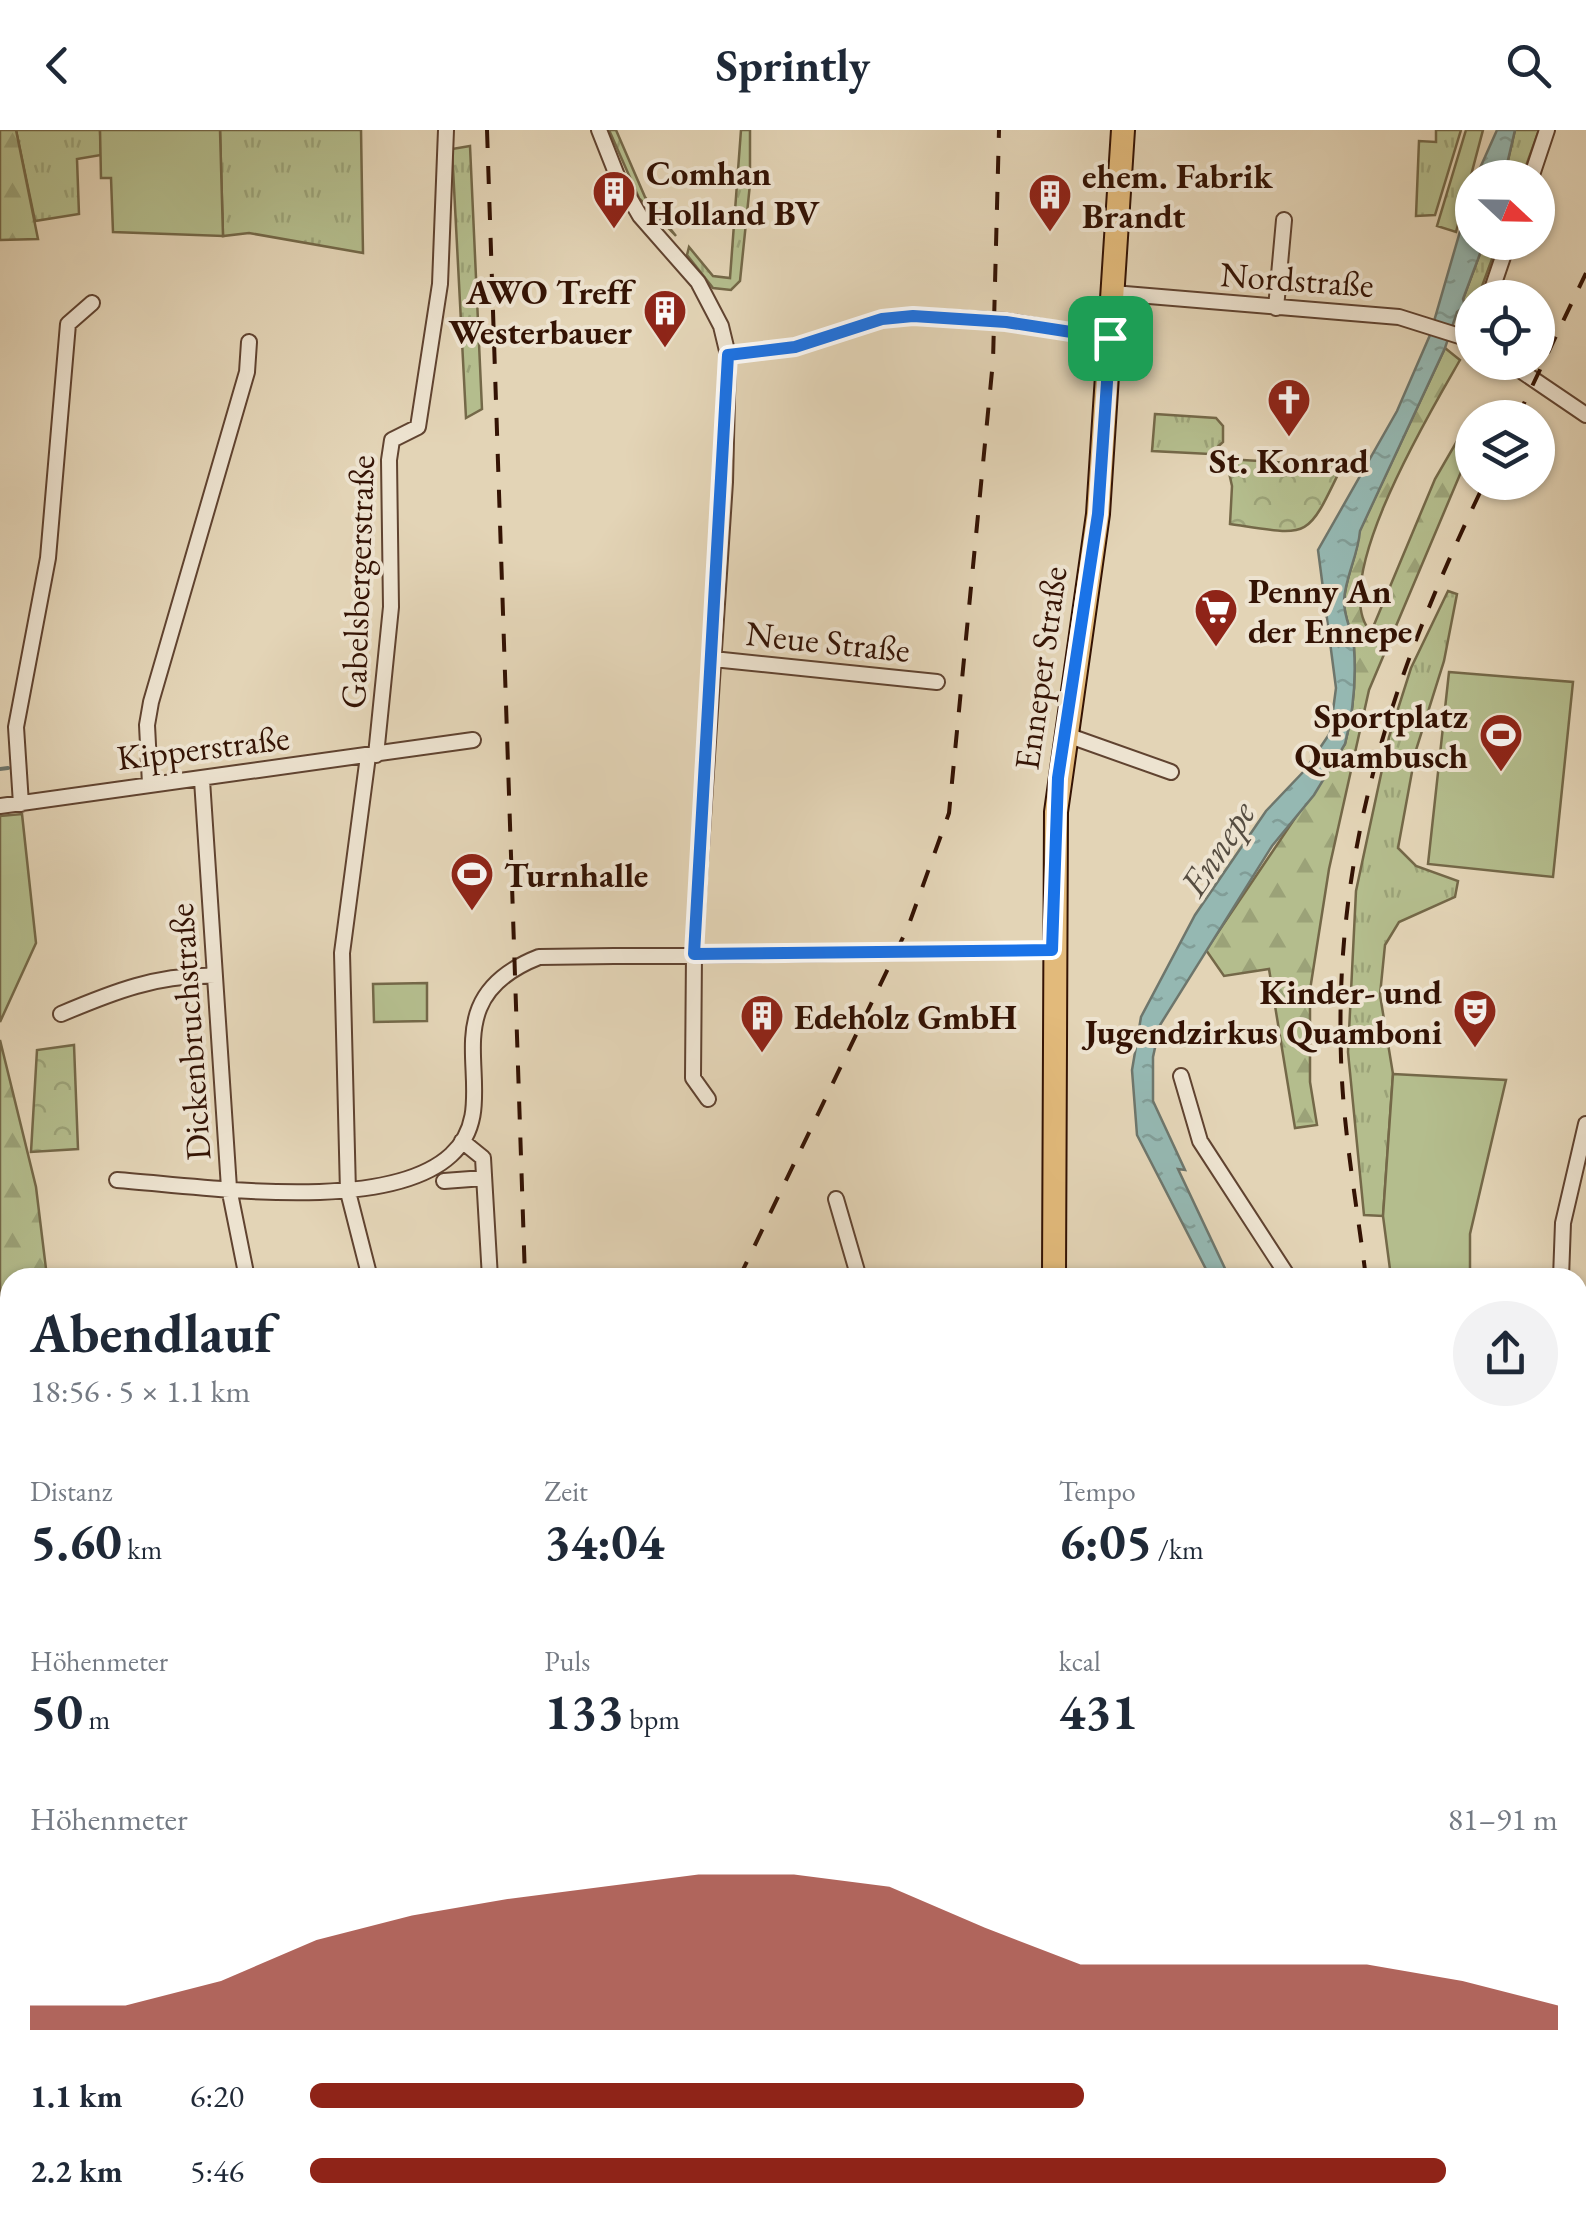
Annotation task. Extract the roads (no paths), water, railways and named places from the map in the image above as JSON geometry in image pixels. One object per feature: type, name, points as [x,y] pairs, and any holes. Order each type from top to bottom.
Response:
[{"type":"main road","name":"Enneper Straße","points":[[1054,1268],[1054,855],[1064,734],[1098,514],[1123,130]]},
{"type":"street","name":"Gabelsbergerstraße","points":[[367,1268],[348,1192],[342,953],[391,607],[389,460],[392,440],[418,428],[440,284],[446,130]]},
{"type":"street","name":"Neue Straße","points":[[599,130],[618,178],[640,216],[698,282],[721,326],[728,355],[694,954],[693,1078],[708,1099]]},
{"type":"street","points":[[1536,160],[1547,130]]},
{"type":"street","points":[[1276,308],[1284,220]]},
{"type":"street","name":"Nordstraße","points":[[1112,294],[1417,320],[1455,334]]},
{"type":"street","points":[[21,804],[16,727],[48,558],[68,324],[92,303]]},
{"type":"street","points":[[728,355],[795,347],[882,319],[913,316],[1006,322],[1110,338]]},
{"type":"street","points":[[150,784],[147,724],[247,372],[248,342]]},
{"type":"street","points":[[1534,380],[1586,416]]},
{"type":"street","name":"Neue Straße","points":[[712,660],[937,682]]},
{"type":"street","points":[[1064,734],[1171,772]]},
{"type":"street","name":"Kipperstraße","points":[[0,806],[472,740]]},
{"type":"street","name":"Dickenbruchstraße","points":[[202,780],[229,1188],[246,1268]]},
{"type":"street","points":[[117,1180],[348,1192],[401,1180],[434,1166],[462,1141],[470,1127],[474,1025],[487,990],[508,970],[539,957],[1052,950]]},
{"type":"street","points":[[62,1014],[144,982],[181,975],[215,976]]},
{"type":"street","points":[[1181,1076],[1200,1141],[1283,1268]]},
{"type":"street","points":[[1561,1268],[1563,1222],[1586,1124]]},
{"type":"street","points":[[462,1141],[483,1158],[489,1268]]},
{"type":"street","points":[[444,1181],[484,1178]]},
{"type":"street","points":[[836,1199],[855,1268]]},
{"type":"water","points":[[1497,130],[1515,130],[1508,160],[1484,160]]},
{"type":"water","points":[[1455,249],[1455,260],[1478,260],[1470,280],[1455,280],[1455,318],[1445,348],[1360,531],[1347,583],[1344,608],[1353,642],[1355,672],[1345,744],[1314,795],[1272,846],[1160,1025],[1153,1057],[1153,1101],[1185,1170],[1178,1169],[1225,1268],[1205,1268],[1137,1135],[1132,1070],[1141,1017],[1195,915],[1266,811],[1305,770],[1330,733],[1336,688],[1318,550],[1397,411],[1430,335]]},
{"type":"waterway","points":[[0,769],[8,768]]},
{"type":"railway","points":[[487,130],[525,1268]]},
{"type":"railway","points":[[744,1268],[908,927],[949,813],[993,361],[999,130]]},
{"type":"railway","points":[[1526,400],[1586,273]]},
{"type":"railway","points":[[1365,1268],[1342,1085],[1341,980],[1348,905],[1359,832],[1398,691],[1423,622],[1477,500]]},
{"type":"place","name":"Comhan Holland BV","points":[[614,230]]},
{"type":"place","name":"ehem. Fabrik Brandt","points":[[1050,233]]},
{"type":"place","name":"AWO Treff Westerbauer","points":[[665,349]]},
{"type":"place","name":"St. Konrad","points":[[1289,438]]},
{"type":"place","name":"Penny An der Ennepe","points":[[1216,648]]},
{"type":"place","name":"Sportplatz Quambusch","points":[[1501,773]]},
{"type":"place","name":"Turnhalle","points":[[472,912]]},
{"type":"place","name":"Kinder- und Jugendzirkus Quamboni","points":[[1475,1049]]},
{"type":"place","name":"Edeholz GmbH","points":[[762,1054]]},
{"type":"water label","name":"Ennepe","points":[[1217,848]]}]
